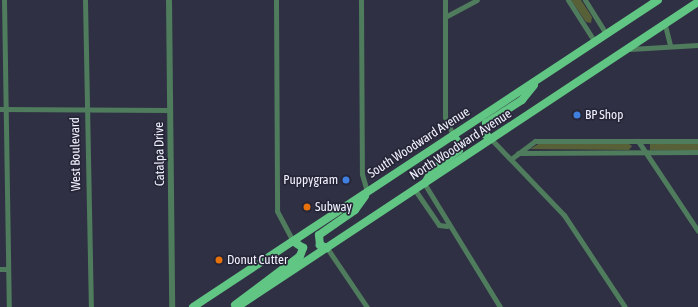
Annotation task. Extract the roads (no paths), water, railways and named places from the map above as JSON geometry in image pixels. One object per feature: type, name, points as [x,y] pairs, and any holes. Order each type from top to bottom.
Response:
[{"type":"main road","name":"South Woodward Avenue","points":[[193,307],[658,0]]},
{"type":"main road","name":"North Woodward Avenue","points":[[237,307],[698,2]]},
{"type":"main road","points":[[491,139],[486,135],[486,123],[522,100],[540,78]]},
{"type":"main road","points":[[424,184],[433,168],[459,150],[460,144],[453,135]]},
{"type":"main road","points":[[327,248],[320,246],[319,235],[355,210],[367,192]]},
{"type":"main road","points":[[233,307],[246,294],[300,256],[302,248],[293,241]]},
{"type":"street","points":[[4,0],[3,109],[9,307]]},
{"type":"street","name":"West Boulevard","points":[[85,0],[92,307]]},
{"type":"street","name":"Catalpa Drive","points":[[169,0],[172,307]]},
{"type":"street","points":[[276,0],[278,211],[293,241]]},
{"type":"street","points":[[361,0],[362,174],[367,192]]},
{"type":"street","points":[[451,0],[445,1],[445,117],[453,135]]},
{"type":"street","points":[[445,17],[477,0]]},
{"type":"street","points":[[568,0],[595,42]]},
{"type":"street","points":[[585,0],[606,34]]},
{"type":"street","points":[[665,25],[670,45]]},
{"type":"street","points":[[630,48],[670,45],[698,45]]},
{"type":"street","points":[[3,109],[170,110]]},
{"type":"street","points":[[491,139],[512,159],[564,215],[625,307]]},
{"type":"street","points":[[512,159],[535,141],[698,141]]},
{"type":"street","points":[[638,141],[698,230]]},
{"type":"street","points":[[518,153],[698,152]]},
{"type":"street","points":[[424,184],[448,219],[447,226],[500,307]]},
{"type":"street","points":[[415,190],[439,225],[447,226]]},
{"type":"street","points":[[327,248],[367,307]]},
{"type":"street","points":[[0,269],[8,269]]},
{"type":"place","name":"BP Shop","points":[[577,115]]},
{"type":"place","name":"Puppygram","points":[[346,180]]},
{"type":"place","name":"Subway","points":[[307,207]]},
{"type":"place","name":"Donut Cutter","points":[[219,260]]}]
